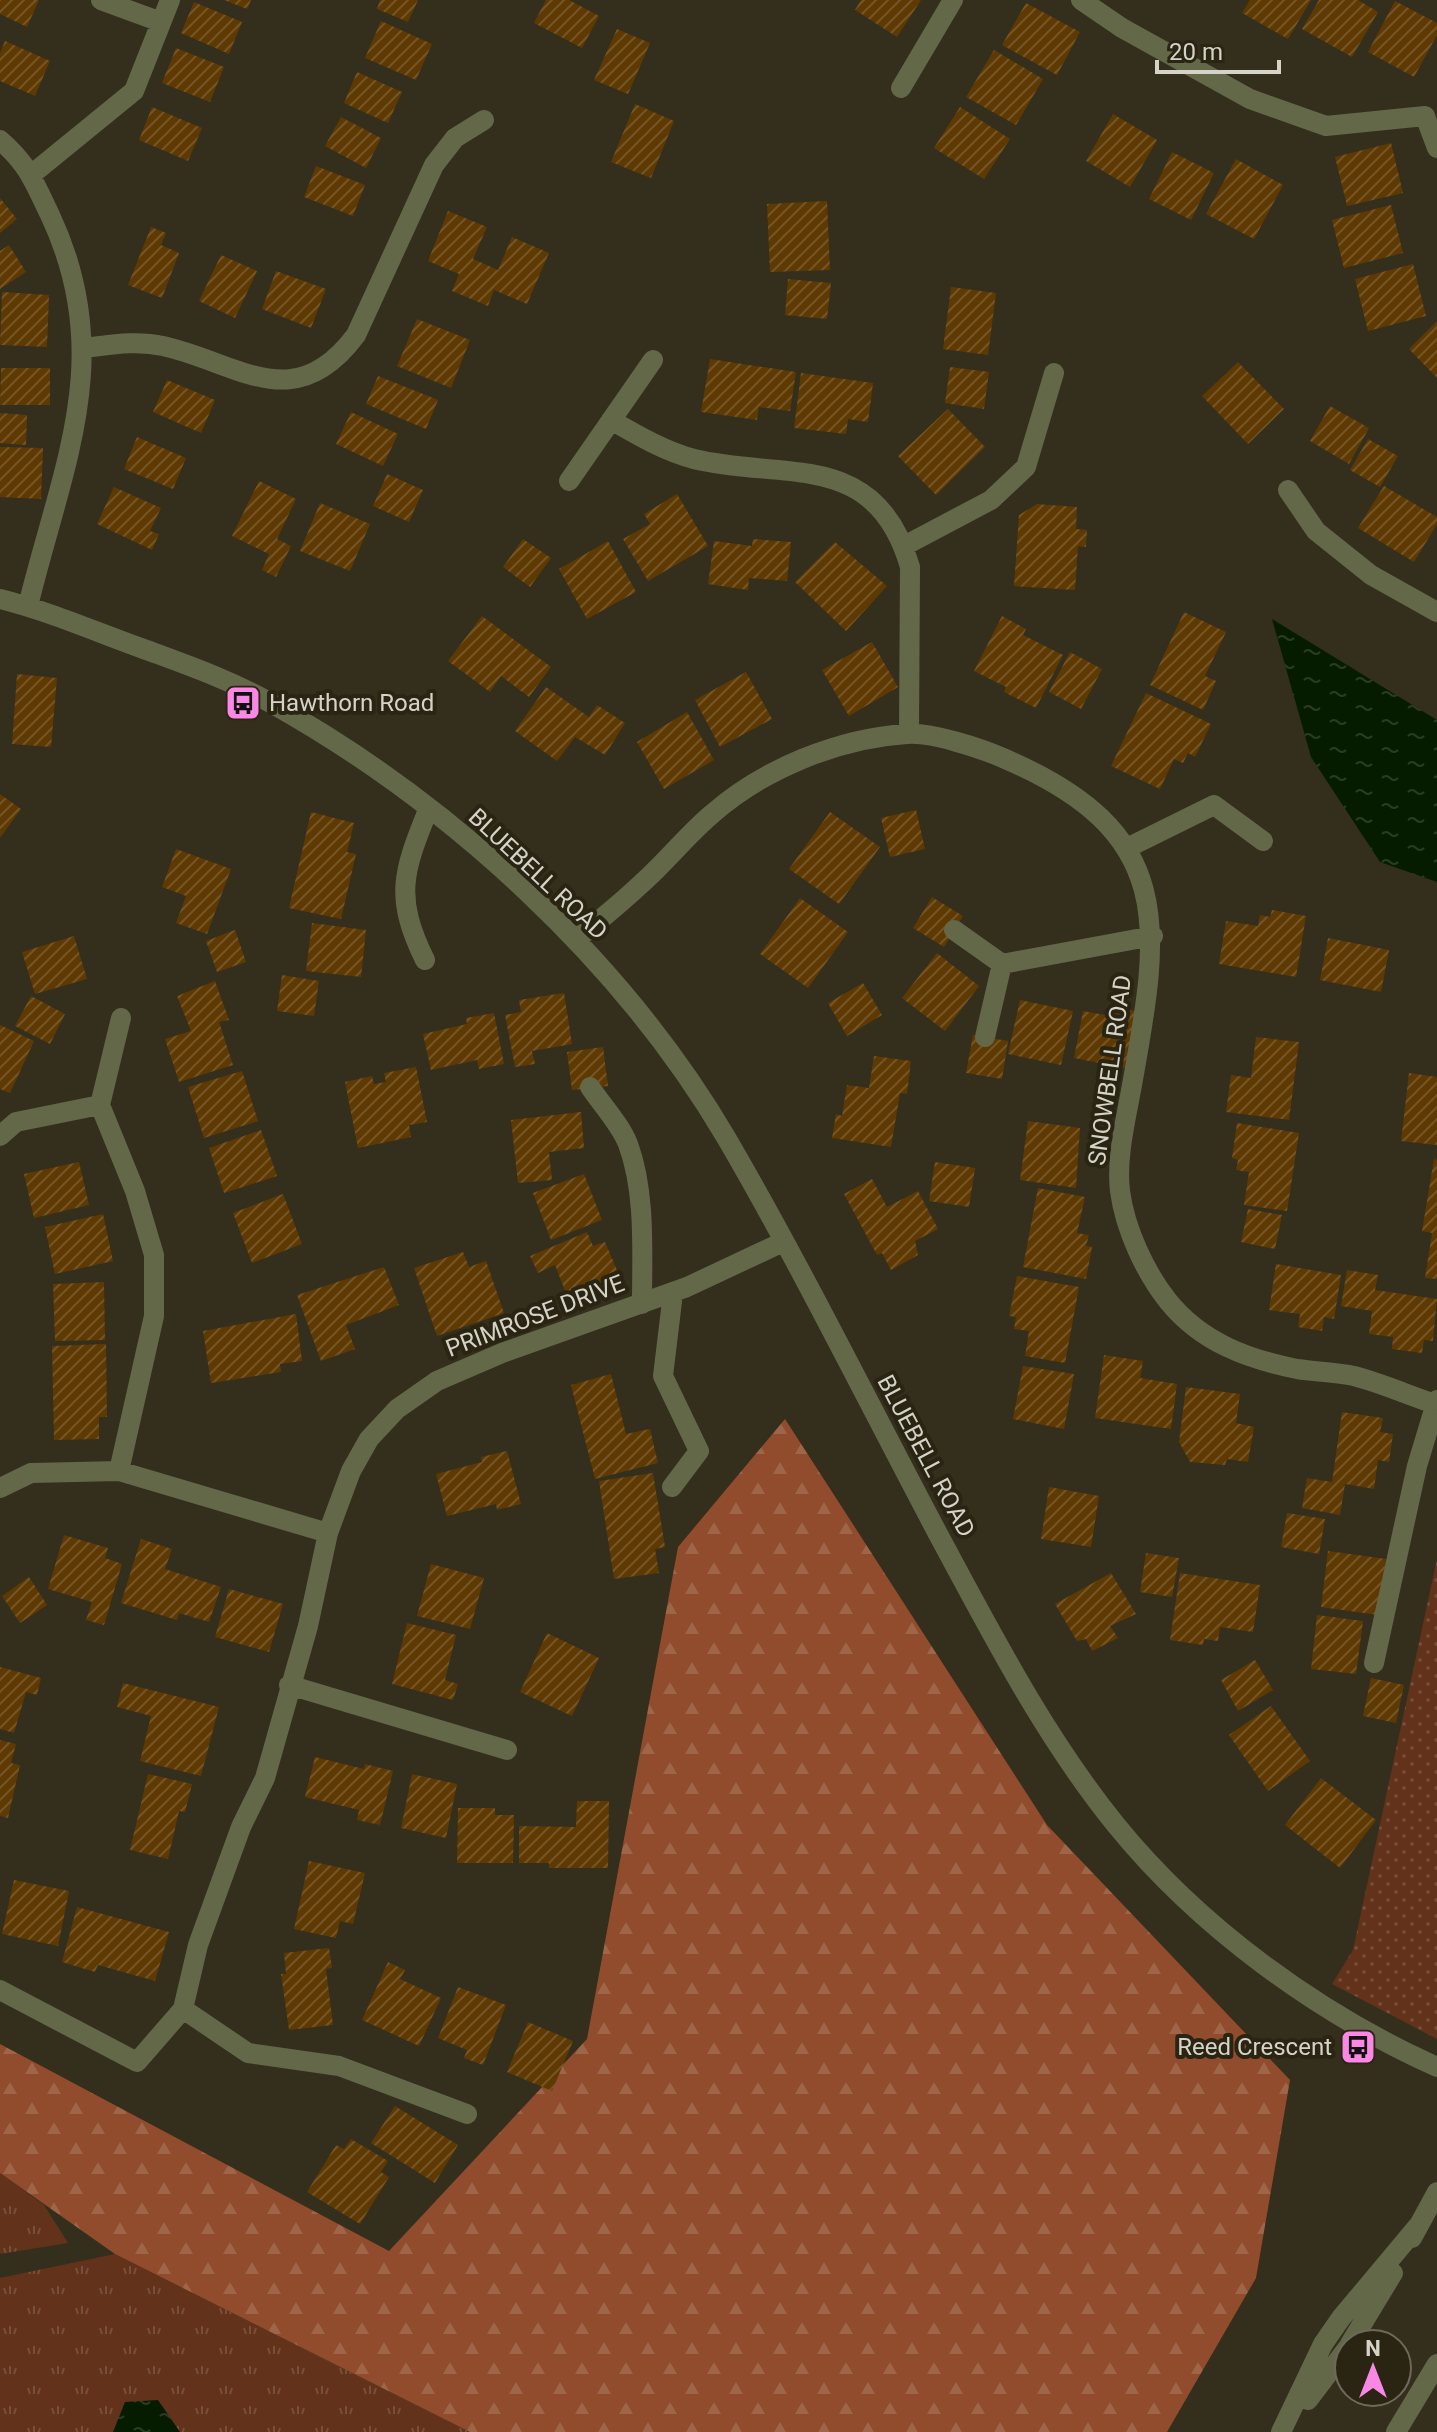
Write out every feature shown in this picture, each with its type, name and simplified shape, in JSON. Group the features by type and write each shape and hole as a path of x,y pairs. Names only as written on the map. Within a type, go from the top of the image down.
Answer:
{"street":[{"path":"101,0 161,22"},
{"path":"31,175 134,91 170,0"},
{"path":"901,88 953,0"},
{"path":"1081,0 1122,28 1250,99 1326,126 1425,116 1437,148"},
{"path":"83,348 130,343 158,345 238,374 283,380 315,373 338,360 356,335 434,165 455,138 484,120"},
{"path":"0,140 23,159 63,242 80,304 83,348 77,425 28,606"},
{"path":"569,481 653,360"},
{"path":"904,546 991,500 1026,467 1054,373"},
{"path":"611,420 651,443 692,458 828,475 854,488 877,508 904,546 912,594 909,733"},
{"path":"1288,490 1316,531 1371,575 1437,612"},
{"name":"BLUEBELL ROAD","path":"0,599 28,606 224,680 267,701 387,777 493,862 576,940 657,1039 724,1135 1045,1727 1117,1827 1188,1900 1266,1966 1337,2014 1437,2067"},
{"name":"SNOWBELL ROAD","path":"576,940 641,884 712,813 757,782 804,759 909,733 985,751 1043,775 1085,802 1127,848 1146,893 1153,936 1151,982 1121,1148 1120,1191 1129,1229 1167,1299 1195,1329 1240,1355 1298,1369 1353,1376 1436,1402 1417,1466 1374,1663"},
{"path":"1127,848 1214,805 1263,841"},
{"path":"425,960 407,924 404,874 428,810"},
{"path":"954,930 1002,964 1153,936"},
{"path":"985,1037 1002,964"},
{"path":"119,1471 154,1316 154,1255 135,1191 100,1105 121,1018"},
{"path":"590,1087 627,1141 635,1173 642,1237 642,1304"},
{"path":"8,1129 100,1105"},
{"name":"PRIMROSE DRIVE","path":"0,1990 137,2062 183,2009 198,1945 241,1827 265,1778 308,1626 328,1533 351,1471 369,1439 397,1409 437,1381 502,1353 673,1293 783,1242"},
{"path":"672,1487 699,1451 663,1376 673,1293"},
{"path":"0,1488 31,1473 119,1471 328,1533"},
{"path":"289,1685 507,1750"},
{"path":"183,2009 248,2053 339,2066 467,2114"},
{"path":"1360,2328 1437,2192"},
{"path":"1282,2432 1323,2344 1418,2226"},
{"path":"1396,2432 1437,2364"},
{"path":"1282,2432 1333,2367"}],"green space":[{"path":"785,1419 1047,1825 1290,2080 1256,2278 1167,2432 470,2432 115,2254 0,2173 0,2044 389,2251 587,2039 678,1547"},
{"path":"1437,1559 1437,2039 1332,1984 1353,1950"},
{"path":"0,2173 44,2205 68,2243 0,2254"},
{"path":"115,2254 470,2432 0,2432 0,2278"}],"water":[{"path":"1272,619 1437,720 1437,882 1380,862 1311,757"},
{"path":"158,2400 180,2432 113,2432 125,2402"}],"building":[{"path":"0,0 39,0 27,27 0,14"},
{"path":"224,0 251,0 247,9"},
{"path":"380,0 418,0 408,22 377,9"},
{"path":"546,0 569,0 599,16 582,48 534,23"},
{"path":"861,0 921,0 897,37 855,10"},
{"path":"1250,0 1311,0 1288,39 1242,13"},
{"path":"1319,0 1358,0 1378,12 1352,57 1302,29"},
{"path":"1395,1 1437,23 1437,35 1414,77 1368,52"},
{"path":"194,2 242,22 229,54 181,33"},
{"path":"1026,3 1080,32 1057,75 1002,45"},
{"path":"381,21 432,44 416,80 365,58"},
{"path":"617,29 650,43 628,94 594,80"},
{"path":"5,41 50,61 35,96 0,81 0,53"},
{"path":"176,48 224,67 210,102 162,83"},
{"path":"994,50 1043,79 1016,125 966,97"},
{"path":"357,72 402,92 388,123 344,103"},
{"path":"635,104 674,121 651,178 611,162"},
{"path":"152,107 202,128 188,161 139,140"},
{"path":"960,107 1010,139 984,179 934,148"},
{"path":"1113,114 1157,140 1130,187 1086,161"},
{"path":"341,117 381,138 366,168 325,146"},
{"path":"1391,143 1403,193 1347,206 1335,157"},
{"path":"1172,152 1214,173 1191,220 1149,199"},
{"path":"1236,159 1283,185 1254,239 1206,214"},
{"path":"316,166 365,185 353,216 304,197"},
{"path":"0,198 17,219 0,233"},
{"path":"827,201 830,270 770,272 767,204"},
{"path":"1391,205 1403,253 1344,268 1332,220"},
{"path":"448,211 487,227 473,259 498,270 512,237 549,253 527,304 494,290 488,306 452,291 459,274 428,261"},
{"path":"151,227 166,233 161,245 179,253 162,298 128,285"},
{"path":"9,245 26,272 0,289 0,251"},
{"path":"221,255 257,271 235,318 199,301"},
{"path":"1413,264 1426,316 1368,331 1355,279"},
{"path":"276,271 326,289 311,328 262,309"},
{"path":"788,279 831,283 827,319 785,315"},
{"path":"951,287 996,293 988,355 943,349"},
{"path":"2,292 49,295 47,347 0,345"},
{"path":"417,319 470,340 451,388 397,366"},
{"path":"1437,321 1437,378 1409,349"},
{"path":"710,359 796,372 790,411 759,407 757,420 701,412"},
{"path":"1238,362 1284,409 1248,444 1202,396"},
{"path":"950,367 989,372 984,409 945,403"},
{"path":"1,368 50,368 50,405 0,405"},
{"path":"801,373 873,383 868,422 848,419 846,434 794,428"},
{"path":"378,376 438,400 426,429 366,404"},
{"path":"167,380 215,400 201,433 153,412"},
{"path":"1330,406 1369,428 1349,464 1310,441"},
{"path":"948,409 985,447 936,495 898,456"},
{"path":"351,412 398,434 383,466 336,444"},
{"path":"0,413 27,415 26,445 0,443"},
{"path":"137,437 186,458 173,489 124,469"},
{"path":"1368,439 1398,456 1380,487 1350,470"},
{"path":"0,447 43,448 41,499 0,497"},
{"path":"387,474 423,490 409,522 373,506"},
{"path":"259,481 296,499 277,539 291,546 276,577 262,570 269,554 232,536"},
{"path":"1384,486 1437,517 1437,524 1414,562 1358,528"},
{"path":"114,487 161,508 150,531 159,534 152,550 97,524"},
{"path":"677,494 708,546 648,581 623,539 650,524 644,514"},
{"path":"320,503 370,524 350,571 300,551"},
{"path":"1037,504 1077,507 1076,529 1087,530 1086,547 1078,546 1075,590 1014,586 1019,515"},
{"path":"523,539 551,558 530,587 503,567"},
{"path":"753,539 791,542 787,581 749,578 748,590 708,584 714,541 752,546"},
{"path":"608,541 636,592 587,619 559,569"},
{"path":"835,542 887,586 846,631 795,582"},
{"path":"1184,612 1226,632 1205,676 1216,681 1203,710 1150,685"},
{"path":"482,616 551,667 529,697 501,676 490,692 448,661"},
{"path":"1002,616 1026,629 1023,635 1063,655 1036,708 1004,692 1006,687 974,671"},
{"path":"872,642 898,687 849,716 822,670"},
{"path":"1070,652 1102,669 1081,709 1049,692"},
{"path":"746,672 772,719 720,747 695,700"},
{"path":"17,674 57,678 51,747 12,744"},
{"path":"546,687 589,717 597,705 625,723 605,755 575,737 557,761 515,731"},
{"path":"1146,693 1211,724 1195,757 1188,753 1183,763 1174,759 1160,789 1111,766"},
{"path":"687,712 714,760 664,789 637,742"},
{"path":"0,794 21,809 0,838"},
{"path":"916,810 925,849 890,857 881,818"},
{"path":"311,812 354,823 347,852 356,854 341,919 289,908"},
{"path":"830,812 880,847 839,904 789,869"},
{"path":"176,849 231,869 207,934 176,923 186,896 162,887"},
{"path":"932,897 963,916 944,947 913,928"},
{"path":"800,898 848,932 808,988 760,954"},
{"path":"1272,910 1306,916 1296,977 1219,964 1226,921 1258,926 1260,915 1270,917"},
{"path":"312,923 366,930 361,977 306,971"},
{"path":"235,930 246,962 217,972 206,941"},
{"path":"74,936 87,979 35,994 22,952"},
{"path":"1328,938 1389,950 1381,992 1320,980"},
{"path":"937,953 979,986 945,1031 902,998"},
{"path":"282,975 319,981 314,1016 277,1011"},
{"path":"215,981 229,1020 219,1022 233,1065 179,1082 165,1039 191,1031 177,996"},
{"path":"863,983 882,1015 847,1036 828,1003"},
{"path":"564,993 572,1044 532,1051 535,1064 515,1067 505,1015 521,1012 519,1000"},
{"path":"31,996 65,1014 50,1044 15,1026"},
{"path":"1020,1000 1073,1011 1061,1065 1008,1054"},
{"path":"1107,1006 1141,1012 1130,1069 1074,1058 1083,1011 1105,1015"},
{"path":"494,1013 504,1064 479,1069 477,1060 431,1070 423,1034 467,1024 466,1018"},
{"path":"0,1025 34,1041 10,1093 0,1089"},
{"path":"973,1035 1008,1041 1002,1079 966,1073"},
{"path":"1256,1037 1299,1042 1289,1120 1226,1112 1231,1075 1251,1078"},
{"path":"603,1047 608,1086 572,1090 567,1052"},
{"path":"874,1056 911,1061 907,1094 900,1093 891,1147 832,1138 836,1114 842,1116 847,1085 869,1088"},
{"path":"416,1067 427,1122 409,1125 411,1137 358,1148 345,1082 372,1076 374,1084 386,1082 384,1073"},
{"path":"242,1071 258,1121 204,1138 188,1087"},
{"path":"1409,1073 1437,1077 1437,1145 1401,1141"},
{"path":"581,1112 584,1148 549,1152 552,1180 518,1183 511,1120"},
{"path":"1028,1121 1080,1128 1076,1188 1020,1180"},
{"path":"1237,1123 1299,1133 1287,1211 1244,1205 1249,1172 1236,1170 1238,1160 1232,1158"},
{"path":"261,1130 277,1176 224,1193 209,1148"},
{"path":"1434,1159 1437,1160 1437,1279 1425,1278 1432,1233 1422,1231"},
{"path":"79,1162 89,1205 34,1218 24,1174"},
{"path":"935,1162 975,1168 969,1207 929,1201"},
{"path":"584,1174 602,1220 551,1240 533,1193"},
{"path":"872,1179 887,1207 918,1191 938,1229 915,1241 918,1255 891,1270 882,1253 877,1255 844,1194"},
{"path":"1038,1188 1085,1197 1077,1233 1089,1235 1086,1246 1092,1247 1086,1279 1023,1267"},
{"path":"283,1194 302,1244 252,1263 233,1213"},
{"path":"1248,1209 1282,1215 1275,1249 1241,1242"},
{"path":"103,1214 113,1261 55,1274 45,1227"},
{"path":"587,1232 593,1246 605,1242 623,1284 571,1306 555,1265 538,1273 530,1256"},
{"path":"463,1252 469,1267 486,1261 504,1313 437,1336 414,1268"},
{"path":"1276,1264 1341,1275 1334,1319 1324,1317 1322,1331 1298,1327 1300,1314 1269,1310"},
{"path":"384,1267 399,1305 346,1325 355,1349 321,1361 297,1295"},
{"path":"1347,1270 1378,1275 1375,1290 1437,1299 1433,1341 1424,1340 1422,1353 1392,1349 1393,1337 1369,1334 1372,1311 1341,1306"},
{"path":"1017,1276 1079,1287 1065,1363 1025,1356 1029,1331 1014,1329 1016,1317 1009,1316"},
{"path":"104,1282 105,1340 55,1341 53,1284"},
{"path":"296,1314 302,1361 280,1364 281,1372 211,1383 203,1331"},
{"path":"106,1344 107,1417 99,1417 99,1439 54,1440 52,1346"},
{"path":"1104,1355 1143,1361 1140,1378 1177,1384 1171,1429 1095,1418"},
{"path":"1023,1366 1074,1374 1064,1429 1013,1419"},
{"path":"611,1374 626,1434 650,1429 658,1463 595,1479 571,1385"},
{"path":"1186,1387 1240,1394 1236,1423 1254,1427 1248,1462 1227,1459 1225,1465 1190,1462 1179,1442"},
{"path":"1342,1412 1383,1418 1380,1432 1393,1434 1389,1462 1378,1460 1374,1489 1345,1484 1340,1515 1302,1508 1307,1478 1332,1482"},
{"path":"507,1451 521,1504 497,1510 496,1504 447,1516 436,1474 482,1462 481,1457"},
{"path":"653,1473 665,1547 655,1549 659,1573 614,1579 599,1481"},
{"path":"1049,1487 1099,1496 1091,1547 1041,1539"},
{"path":"1287,1513 1325,1519 1319,1554 1281,1547"},
{"path":"64,1535 108,1548 105,1558 122,1564 104,1625 86,1620 92,1602 48,1589"},
{"path":"141,1539 172,1549 165,1569 221,1587 209,1622 179,1613 177,1620 121,1603"},
{"path":"1328,1551 1386,1559 1378,1615 1321,1607"},
{"path":"1146,1553 1179,1558 1172,1597 1140,1592"},
{"path":"431,1564 484,1578 470,1629 417,1616"},
{"path":"1111,1573 1136,1614 1110,1626 1118,1638 1092,1651 1086,1639 1077,1641 1055,1604"},
{"path":"1180,1573 1260,1585 1253,1632 1220,1627 1218,1641 1204,1639 1203,1645 1170,1640"},
{"path":"29,1577 47,1605 20,1623 2,1596"},
{"path":"229,1589 283,1604 269,1652 215,1637"},
{"path":"1317,1615 1363,1621 1356,1674 1311,1669"},
{"path":"407,1623 456,1635 445,1680 458,1684 453,1700 392,1684"},
{"path":"547,1633 599,1658 572,1716 520,1692"},
{"path":"1255,1660 1273,1690 1238,1711 1221,1680"},
{"path":"0,1667 41,1678 37,1695 26,1692 14,1733 0,1729"},
{"path":"1371,1678 1404,1685 1396,1723 1363,1716"},
{"path":"123,1683 219,1707 201,1776 140,1761 151,1716 117,1707"},
{"path":"1271,1706 1310,1761 1268,1791 1229,1735"},
{"path":"0,1740 16,1744 11,1763 20,1765 8,1818 0,1816"},
{"path":"315,1757 364,1769 365,1764 393,1771 380,1825 357,1820 359,1810 305,1797"},
{"path":"148,1774 192,1784 185,1812 179,1811 168,1859 130,1850"},
{"path":"412,1774 457,1784 446,1838 401,1828"},
{"path":"1321,1778 1376,1820 1340,1868 1285,1825"},
{"path":"577,1801 609,1801 608,1868 549,1868 549,1863 519,1863 519,1826 576,1827"},
{"path":"458,1808 495,1808 495,1815 514,1815 513,1863 457,1863"},
{"path":"309,1861 365,1873 353,1924 340,1921 336,1938 294,1929"},
{"path":"14,1880 69,1891 58,1946 2,1934"},
{"path":"77,1907 169,1932 155,1981 98,1965 95,1972 62,1962"},
{"path":"329,1948 332,1968 326,1969 333,2025 289,2030 281,1974 286,1974 284,1953"},
{"path":"388,1962 405,1970 400,1979 441,1998 419,2046 362,2020"},
{"path":"458,1987 506,2005 483,2065 464,2058 467,2050 438,2038"},
{"path":"528,2022 573,2041 552,2091 507,2072"},
{"path":"395,2106 458,2145 435,2183 371,2143"},
{"path":"351,2139 388,2161 381,2172 389,2177 360,2224 307,2192 336,2145 344,2149"}],"place":[{"name":"Hawthorn Road","path":"243,703"},
{"name":"Reed Crescent","path":"1358,2047"}]}
